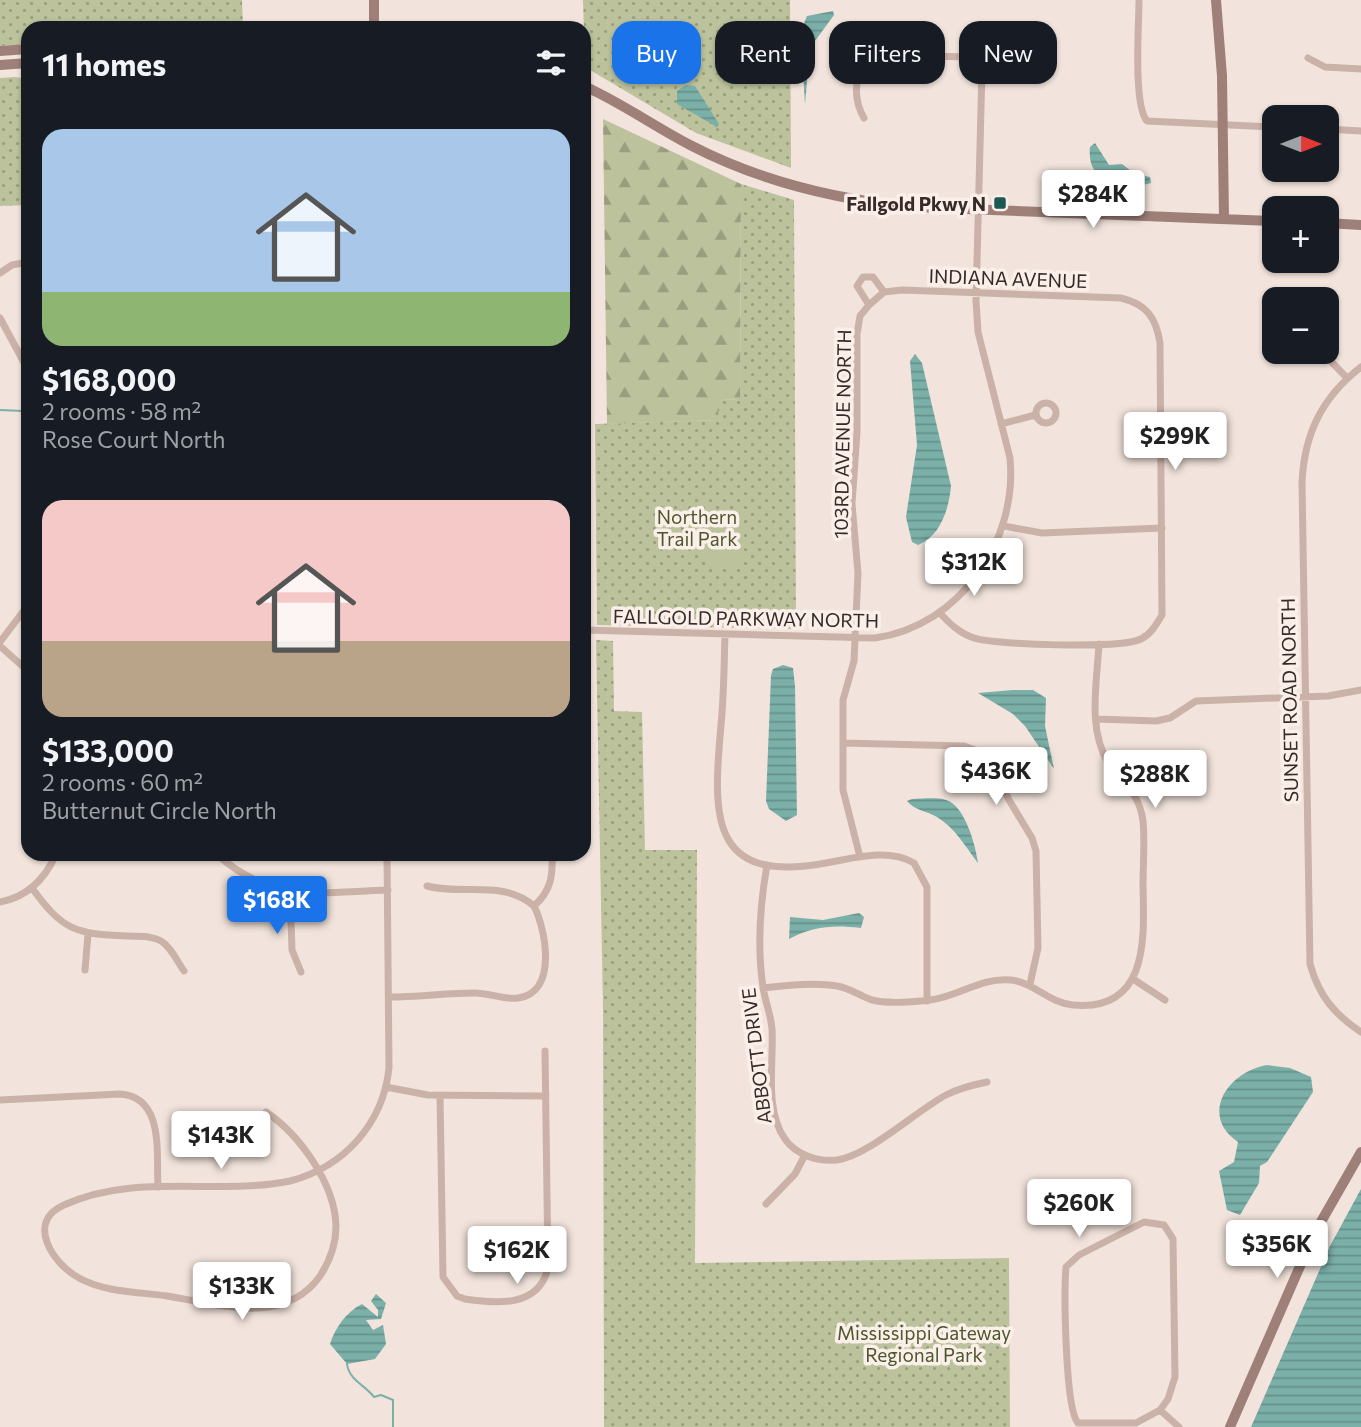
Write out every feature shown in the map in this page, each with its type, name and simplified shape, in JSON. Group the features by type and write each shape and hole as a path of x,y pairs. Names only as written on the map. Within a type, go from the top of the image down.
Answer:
{"main road":[{"path":"374,0 374,21"},
{"path":"1216,0 1223,124 1224,219"},
{"path":"0,51 21,50"},
{"path":"0,65 21,64"},
{"path":"591,90 731,164 797,186 877,203 1262,221"},
{"path":"591,96 635,115"},
{"path":"1339,224 1361,225"},
{"path":"1230,1427 1314,1234 1361,1152"}],"street":[{"path":"1139,0 1140,98 1142,115 1147,121 1262,126"},
{"name":"FALLGOLD PARKWAY NORTH","path":"591,630 855,638 895,635 911,630 939,612 984,566 1004,526 1012,478 978,332 979,209 984,104 982,69 977,61 970,57 877,55 863,60 858,73 856,104 864,118"},
{"path":"1308,58 1325,67 1361,69"},
{"path":"1339,130 1361,131"},
{"path":"0,273 12,265 21,263"},
{"path":"863,276 873,276 884,292 869,305 858,286 863,276"},
{"name":"INDIANA AVENUE","path":"884,292 902,290 1121,298 1136,302 1148,310 1158,326 1160,343 1161,528"},
{"name":"103RD AVENUE NORTH","path":"860,857 844,790 843,700 854,661 858,573 852,504 857,432 856,334 860,316 869,305"},
{"path":"0,318 21,356"},
{"path":"1334,364 1347,378"},
{"name":"SUNSET ROAD NORTH","path":"1361,367 1347,378 1317,417 1306,444 1303,463 1310,964 1324,999 1334,1012 1361,1032"},
{"path":"1001,424 1035,415"},
{"path":"939,612 951,625 975,639 1130,643 1151,633 1161,615 1161,528 1042,533 1004,526"},
{"path":"21,615 0,644 21,664"},
{"path":"725,634 723,701 716,778 719,822 736,850 767,865 806,867 860,857 903,857 914,863 921,873 928,900 927,1001"},
{"path":"763,988 837,986 874,1000 927,1001 953,996 989,981 1010,980 1030,984 1055,1001 1086,1004 1100,1003 1116,995 1133,979 1144,947 1143,822 1138,802 1129,785 1109,764 1098,740 1096,719 1099,644"},
{"path":"1096,719 1156,722 1170,718 1196,701 1342,695 1361,690"},
{"path":"844,743 964,746 983,753 991,761 1009,800 1032,838 1036,851 1038,948 1030,984"},
{"path":"0,902 32,888 49,870 53,861"},
{"path":"226,861 254,882 290,892 388,890"},
{"path":"267,1112 294,1134 317,1171 334,1209 335,1240 331,1257 315,1283 289,1302 274,1307 249,1309 93,1284 64,1267 46,1244 46,1224 61,1206 104,1193 158,1187 280,1183 317,1171 337,1160 358,1140 376,1112 386,1087 390,1041 387,861"},
{"path":"534,906 544,898 551,884 552,861"},
{"name":"ABBOTT DRIVE","path":"767,865 761,906 763,988 772,1023 774,1106 777,1125 785,1140 805,1156"},
{"path":"389,997 473,993 519,998 537,987 544,969 544,936 534,906 522,896 501,889 439,889 427,886"},
{"path":"32,888 58,921 88,934 157,939 167,946 184,971"},
{"path":"290,892 292,950 301,972"},
{"path":"85,971 88,934"},
{"path":"1133,979 1165,1000"},
{"path":"440,1095 443,1277 457,1296 484,1300 529,1297 540,1289 548,1268 545,1051"},
{"path":"766,1204 795,1174 805,1156 822,1160 852,1156 944,1096 987,1082"},
{"path":"386,1087 440,1095 546,1096"},
{"path":"0,1100 120,1094 139,1099 147,1105 154,1124 158,1187"},
{"path":"1144,1223 1164,1225 1173,1239 1175,1377 1168,1399 1160,1410 1136,1423 1078,1423 1072,1413 1072,1386 1066,1360 1065,1273 1068,1262 1144,1223"},
{"path":"1160,1410 1179,1427"}],"green space":[{"path":"0,0 242,0 243,21 21,21 21,44 0,46"},
{"path":"583,0 790,0 790,21 715,21 715,84 790,84 791,168 696,133 614,84 701,84 701,21 612,21 612,83 591,71 591,21 584,21"},
{"path":"0,78 21,78 21,205 0,206"},
{"path":"603,119 741,184 740,399 719,400 718,420 607,424"},
{"name":"Northern Trail Park","path":"741,184 794,200 796,629 597,625 595,424 718,420 718,400 740,399"},
{"path":"697,510 738,512 743,518 740,569 710,567 704,561 696,541"},
{"name":"Mississippi Gateway Regional Park","path":"596,640 613,641 614,711 642,712 645,850 697,850 695,1263 1009,1258 1010,1427 604,1427 603,1008"}],"water":[{"path":"833,11 834,15 815,41 815,21 805,21 807,16"},
{"path":"804,84 807,84 805,104"},
{"path":"686,85 695,86 719,124 717,127 677,104 677,91"},
{"path":"1095,143 1109,165 1122,164 1135,174 1150,177 1151,183 1128,186 1108,182 1094,169 1090,159 1090,147"},
{"path":"915,354 922,363 951,486 946,512 938,528 926,541 918,545 912,542 906,517 917,445 910,361"},
{"path":"783,665 793,668 795,686 797,815 786,821 769,809 766,801 771,675 773,669"},
{"path":"1033,690 1046,698 1045,726 1054,769 1025,726 1013,714 978,693"},
{"path":"938,799 953,803 968,827 978,863 950,827 907,801"},
{"path":"859,913 864,917 861,928 824,928 807,931 789,939 790,917 823,920"},
{"path":"1267,1065 1290,1068 1311,1077 1313,1092 1267,1162 1260,1166 1259,1183 1240,1215 1227,1210 1219,1171 1234,1162 1238,1142 1226,1132 1220,1120 1219,1108 1223,1096 1240,1076"},
{"path":"1361,1189 1361,1427 1251,1427 1330,1246"},
{"path":"376,1294 386,1303 381,1319 366,1320 373,1330 383,1325 386,1344 375,1359 347,1364 330,1344 332,1338 346,1316 362,1304 378,1317 378,1310 371,1301"}],"waterway":[{"path":"0,410 21,411"},
{"path":"347,1364 354,1378 374,1397 381,1395 393,1400 393,1427"}],"place":[{"name":"Fallgold Pkwy N","path":"1000,203"}]}
